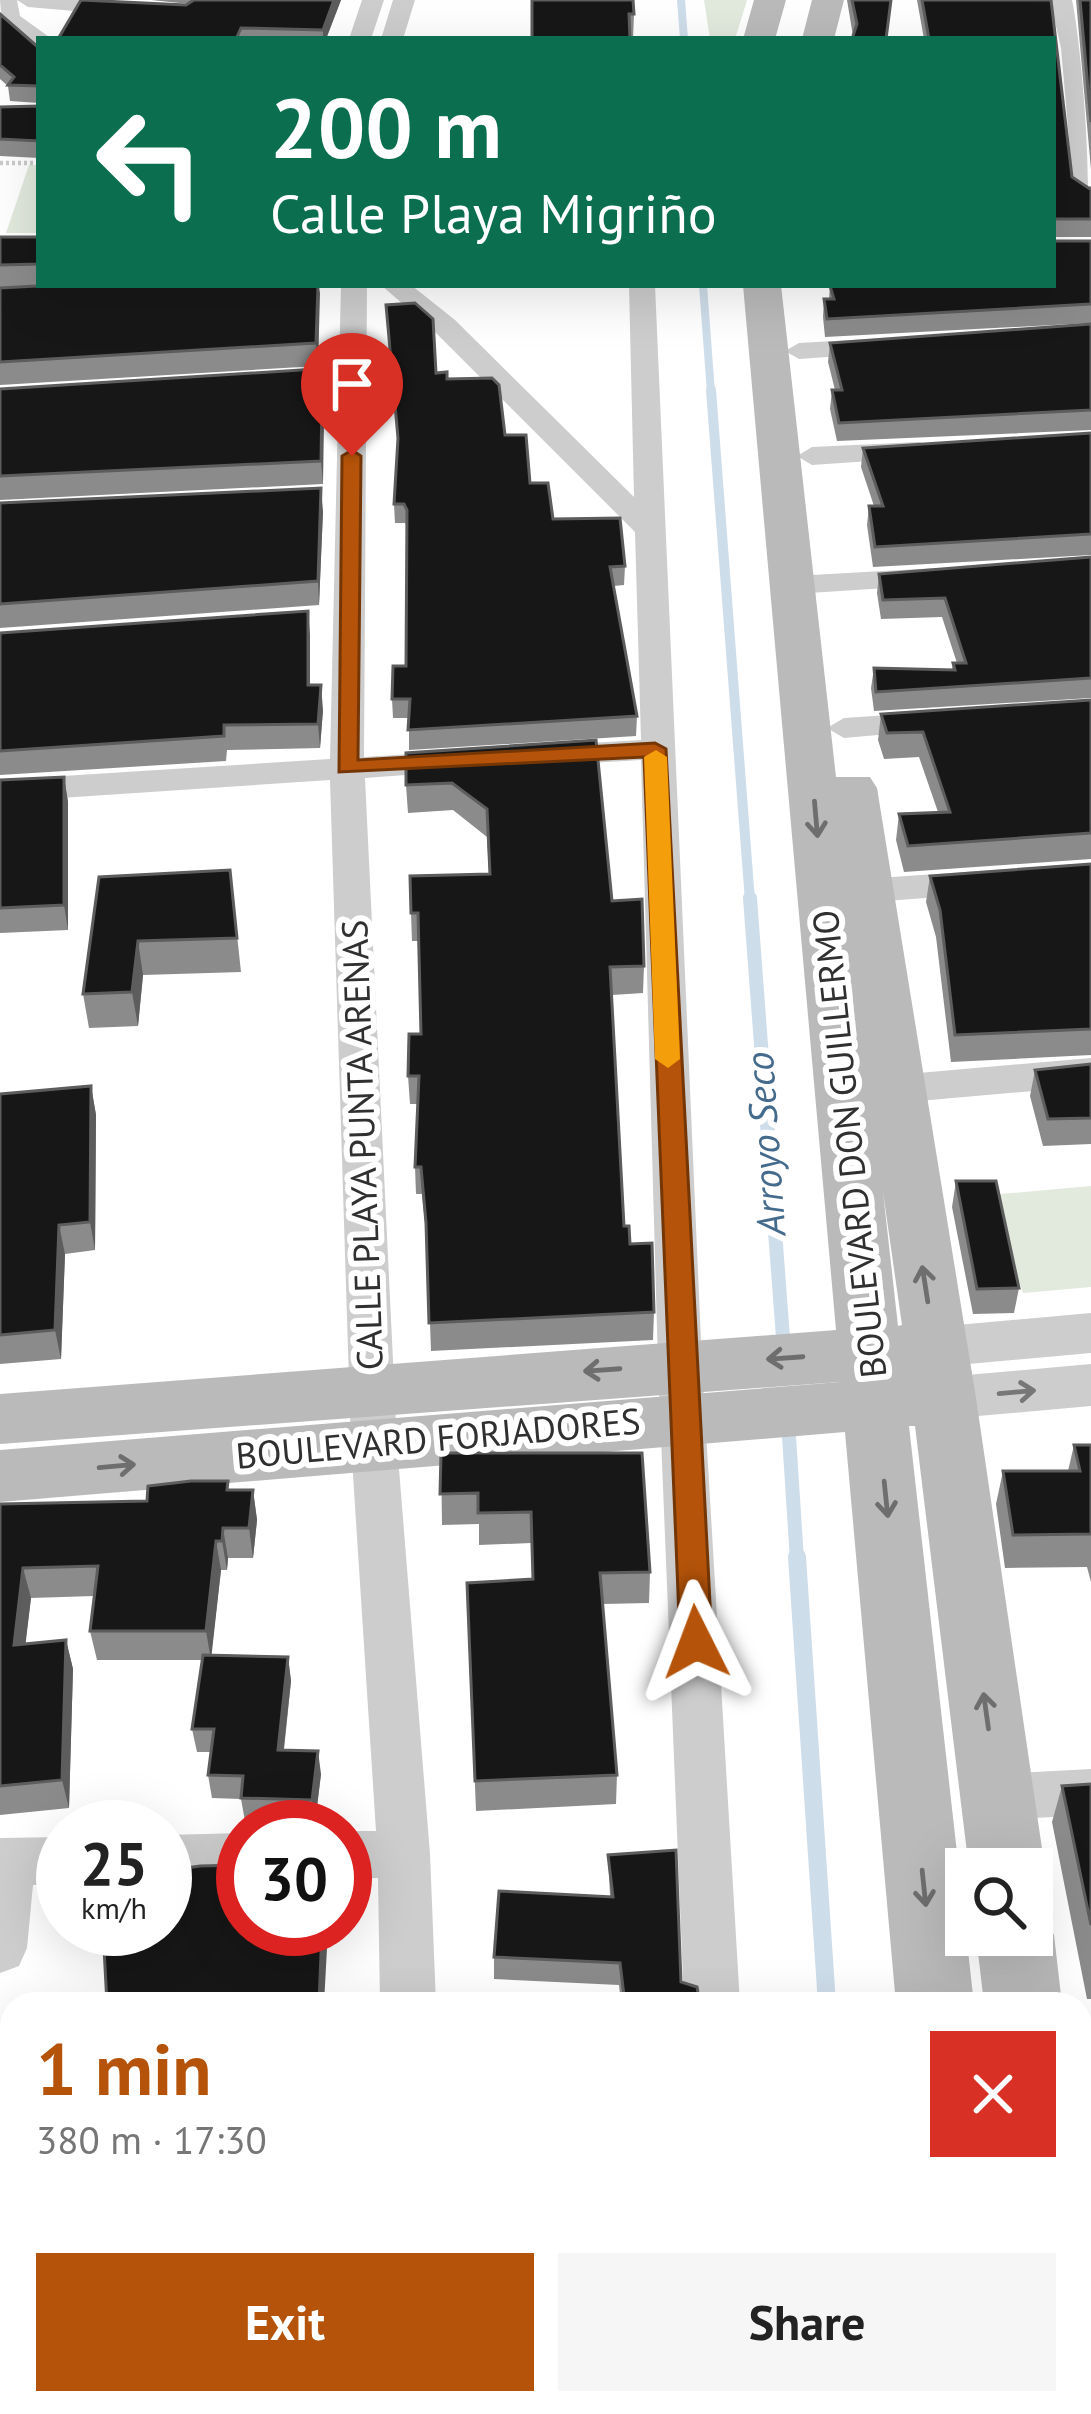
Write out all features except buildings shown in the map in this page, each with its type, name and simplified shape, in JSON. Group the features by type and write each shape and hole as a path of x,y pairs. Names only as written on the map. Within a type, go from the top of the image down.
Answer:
{"main road":[{"path":"760,36 770,0"},
{"path":"819,36 828,0"},
{"name":"BOULEVARD DON GUILLERMO","path":"763,288 844,728 844,892 863,1379 934,1992"},
{"name":"BOULEVARD DON GUILLERMO","path":"792,288 812,456 814,584 844,892 896,1089 1004,1848"},
{"name":"BOULEVARD FORJADORES","path":"0,1419 373,1416 939,1373"},
{"name":"BOULEVARD FORJADORES","path":"0,1476 373,1416"},
{"path":"1017,1956 1022,1992"}],"street":[{"path":"6,0 10,20 36,36"},
{"path":"28,0 152,10"},
{"path":"361,36 374,0"},
{"path":"393,36 404,0"},
{"path":"1056,193 1089,194 1072,48 1061,0"},
{"name":"CALLE PLAYA PUNTA ARENAS","path":"354,288 341,377 337,618 373,1416 404,1854 408,1992"},
{"path":"398,288 445,326 652,530"},
{"path":"642,288 655,749 701,1389 712,1992"},
{"path":"799,351 911,345"},
{"path":"812,456 952,449"},
{"path":"814,584 974,574"},
{"path":"844,728 956,720"},
{"path":"0,790 655,749"},
{"path":"844,892 1091,874"},
{"path":"896,1089 1091,1072"},
{"name":"BOULEVARD FORJADORES","path":"939,1373 1091,1333"},
{"name":"BOULEVARD FORJADORES","path":"939,1373 1091,1385"},
{"path":"998,1796 1091,1792"},
{"path":"372,1855 404,1854"},
{"path":"0,1948 4,1862 36,1861"}],"path":[{"path":"0,164 36,163"}],"shaded area":[{"path":"704,0 747,0 736,36 710,36"},
{"path":"29,165 36,165 36,233 6,233"},
{"path":"1091,1186 1091,1287 1023,1293 990,1195"}],"waterway":[{"name":"Arroyo Seco","path":"681,0 684,36"},
{"name":"Arroyo Seco","path":"703,288 711,393"},
{"name":"Arroyo Seco","path":"711,390 750,901"},
{"name":"Arroyo Seco","path":"750,898 784,1351"},
{"name":"Arroyo Seco","path":"788,1421 797,1560"},
{"name":"Arroyo Seco","path":"797,1557 826,1992"}],"slow traffic":[{"path":"656,757 668,1059"}],"route":[{"path":"352,456 346,768 655,749 696,1642"}]}
